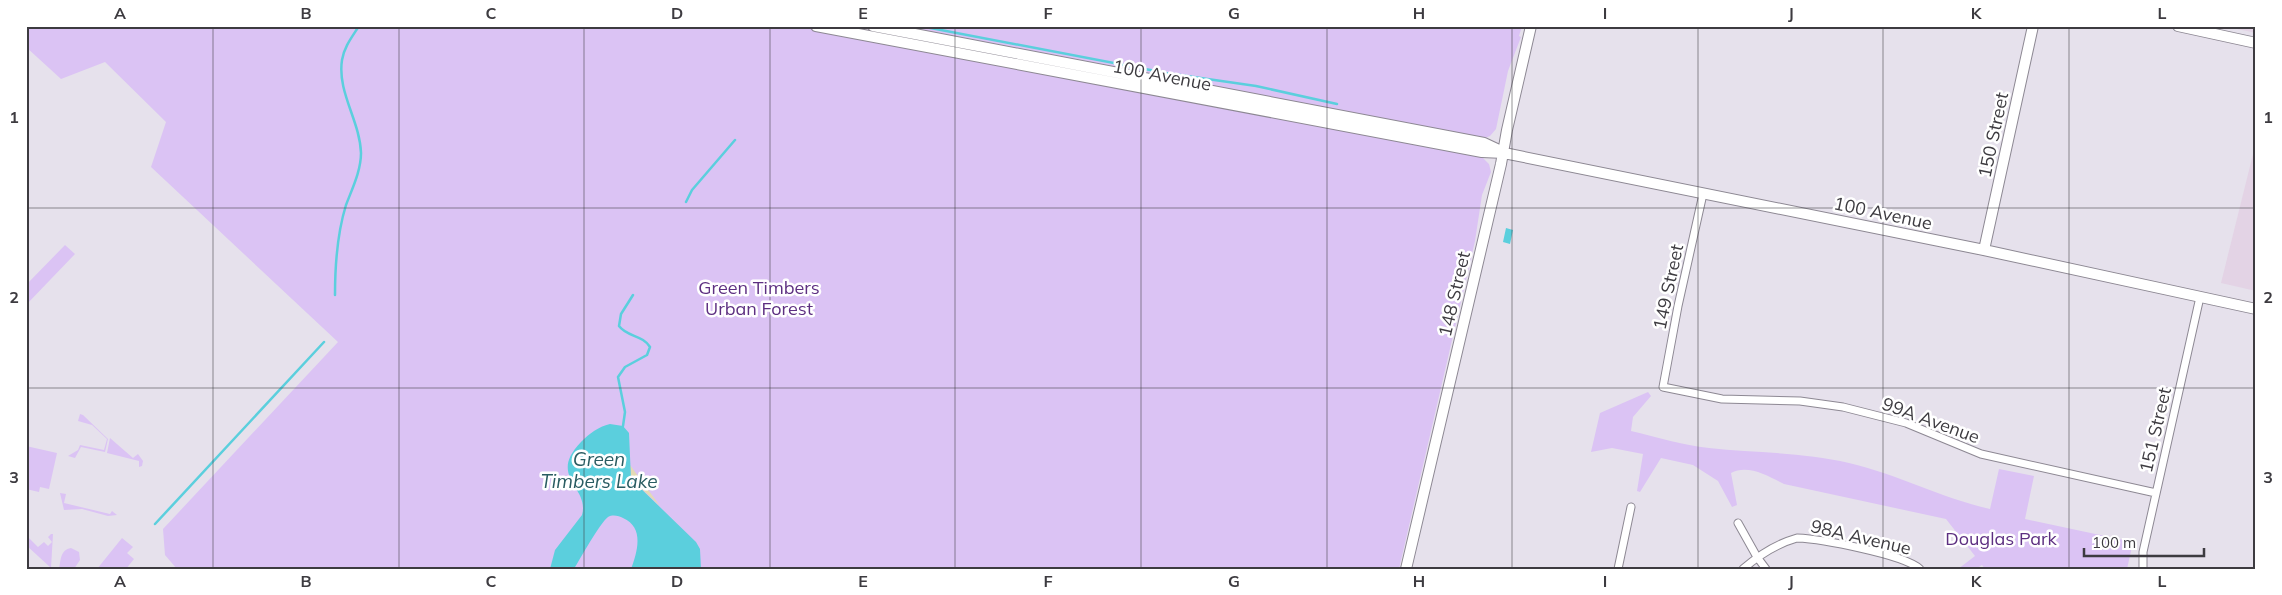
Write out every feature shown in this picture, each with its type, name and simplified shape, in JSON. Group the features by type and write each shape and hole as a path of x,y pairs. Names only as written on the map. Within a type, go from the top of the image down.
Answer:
{"main road":[{"name":"100 Avenue","path":"816,26 1482,152 1504,153 1984,250 2256,309"},
{"name":"100 Avenue","path":"873,26 1484,143 1504,153"},
{"name":"148 Street","path":"1406,569 1504,153 1507,130 1531,26"},
{"name":"150 Street","path":"1984,250 2033,26"},
{"path":"2178,26 2256,43"}],"street":[{"name":"149 Street","path":"1663,387 1678,306 1703,194"},
{"name":"151 Street","path":"2143,569 2143,552 2200,297"},
{"name":"99A Avenue","path":"1663,387 1722,399 1800,401 1835,405 1906,422 1981,454 2156,493"},
{"path":"1618,569 1631,507"},
{"path":"1738,523 1766,569"},
{"name":"98A Avenue","path":"1743,569 1757,557 1785,542 1797,538 1883,554 1914,564 1920,569"}],"shaded area":[{"path":"2223,26 2256,26 2256,33"},
{"path":"2256,142 2256,291 2221,283"}],"green space":[{"name":"Green Timbers Urban Forest","path":"26,26 796,26 1267,114 1483,158 1489,164 1491,172 1482,195 1475,241 1399,569 177,569 165,555 163,529 338,342 151,167 166,122 105,62 61,79 26,47"},
{"path":"894,26 1522,26 1519,36 1521,37 1508,71 1496,129 1490,136 1485,138"},
{"path":"65,245 75,254 26,305 26,285"},
{"name":"Douglas Park","path":"1648,392 1651,396 1633,417 1631,431 1679,443 1709,448 1832,459 1884,473 1954,499 1990,509 1999,469 2034,476 2025,519 2133,542 2127,569 1985,569 1982,565 1976,569 1958,569 1975,556 1946,519 1784,484 1751,470 1731,473 1737,505 1732,507 1718,481 1693,465 1661,458 1640,492 1637,491 1643,454 1612,448 1591,452 1600,413"},
{"path":"80,414 108,439 105,452 81,447 75,458 68,456 78,450 80,445 104,450 107,439 92,425 78,421"},
{"path":"110,438 133,458 138,454 143,461 142,466 139,467 139,461 107,453"},
{"path":"26,446 57,453 49,489 40,487 39,492 26,489"},
{"path":"60,493 66,494 64,503 110,514 112,511 117,515 108,516 82,509 64,510"},
{"path":"53,534 51,568 26,545 26,535 38,547 44,542 48,546 52,542 48,537"},
{"path":"122,538 133,547 127,553 134,559 126,569 97,569"},
{"path":"71,548 79,552 80,560 74,569 59,569 63,553"}],"sand":[{"path":"630,465 660,506 631,479"}],"water":[{"path":"1506,228 1513,230 1510,244 1503,242"},
{"name":"Green Timbers Lake","path":"610,424 623,426 629,433 631,479 696,542 700,549 701,569 631,569 637,548 637,534 630,522 614,515 608,517 600,526 574,569 550,569 555,550 582,515 583,505 568,473 568,464 572,454 591,433"}],"waterway":[{"path":"335,295 340,227 361,160 360,141 343,84 342,60 346,46 359,26"},
{"path":"920,26 1166,73 1256,86 1337,104"},
{"path":"686,202 692,190 735,140"},
{"path":"623,426 625,412 618,377 625,367 647,355 650,347 643,340 622,330 619,326 621,314 633,295"},
{"path":"155,524 324,342"}]}
